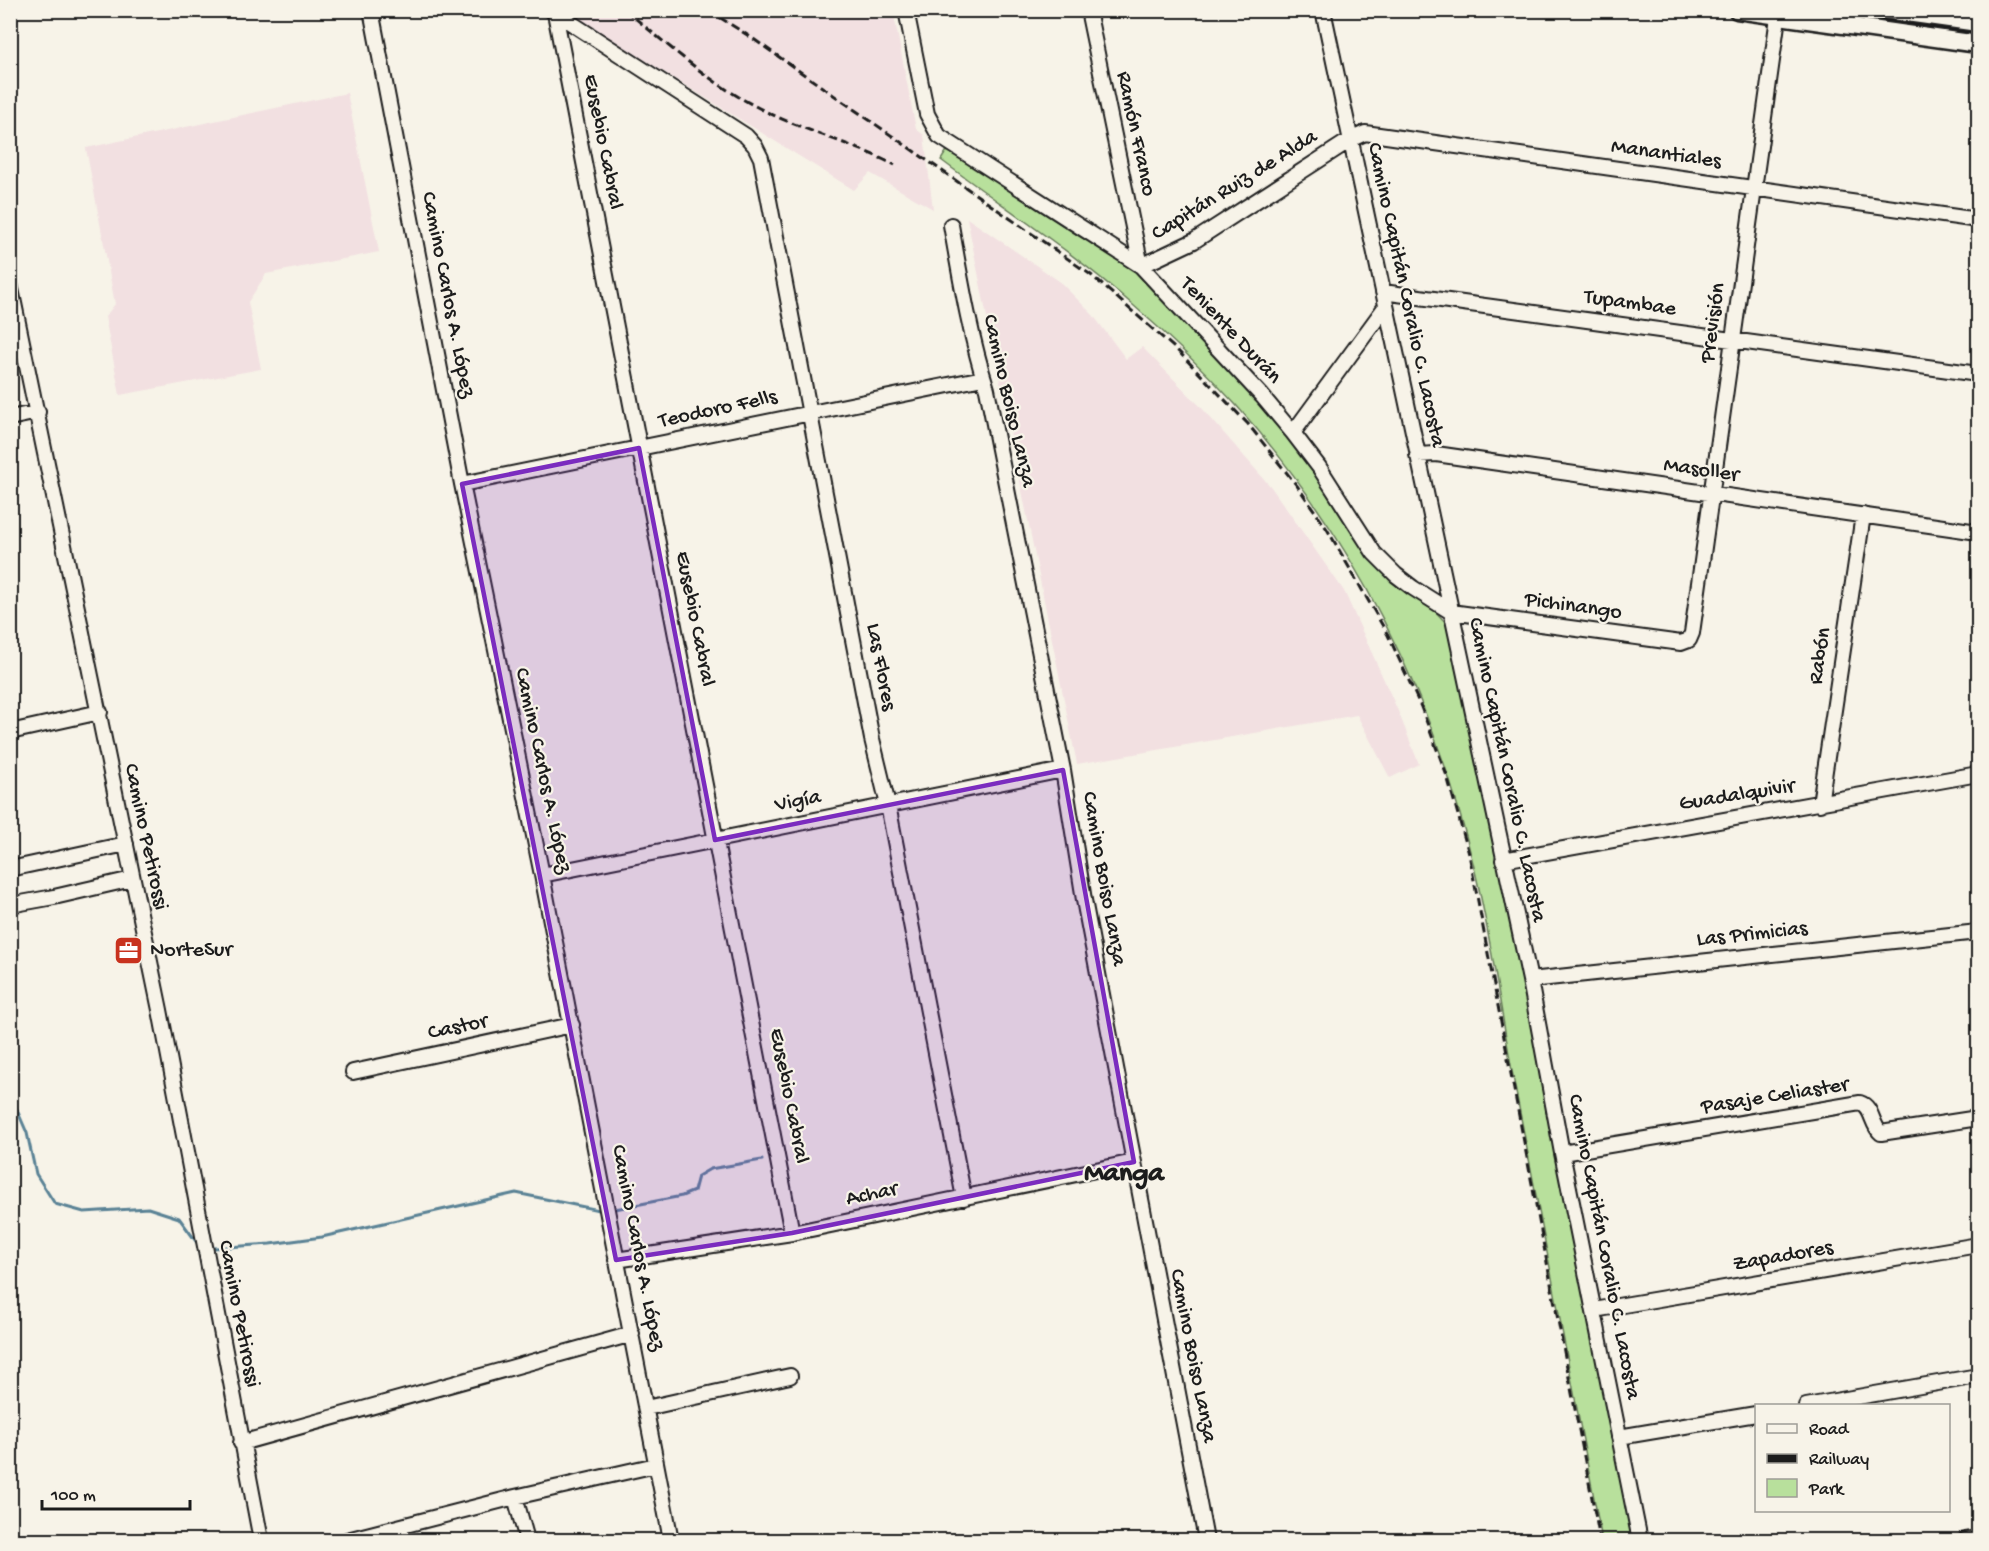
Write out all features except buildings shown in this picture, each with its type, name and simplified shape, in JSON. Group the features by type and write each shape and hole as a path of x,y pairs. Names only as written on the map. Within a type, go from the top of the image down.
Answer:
{"main road":[{"path":"1737,10 1779,13 1978,44"},
{"path":"1885,10 1978,23"}],"street":[{"name":"Camino Carlos A. López","path":"371,10 462,484 572,1025 671,1540"},
{"name":"Teniente Durán","path":"906,10 927,114 939,136 1141,266 1262,396 1293,433 1319,467 1374,553 1396,576 1451,612"},
{"name":"Ramón Franco","path":"1088,10 1141,266"},
{"name":"Camino Capitán Coralio C. Lacosta","path":"1323,10 1530,980 1562,1153 1640,1540"},
{"name":"Las Flores","path":"553,12 746,136 755,146 761,158 872,739 888,805 964,1198"},
{"name":"Eusebio Cabral","path":"553,12 787,1197 792,1233"},
{"name":"Previsión","path":"1689,640 1692,633 1712,494 1779,13"},
{"name":"Manantiales","path":"1350,140 1365,133 1978,220"},
{"name":"Capitán Ruiz de Alda","path":"1141,266 1194,241 1350,140"},
{"name":"Camino Boiso Lanza","path":"951,225 962,291 983,378 1063,770 1084,900 1206,1540"},
{"name":"Camino Petirossi","path":"10,284 17,350 38,412 100,712 160,1011 261,1540"},
{"name":"Tupambae","path":"1384,299 1733,339 1978,374"},
{"path":"1293,433 1384,299"},
{"name":"Teodoro Fells","path":"462,484 983,378"},
{"path":"10,418 38,412"},
{"name":"Masoller","path":"1417,455 1436,454 1978,532"},
{"name":"Rabón","path":"1820,804 1863,515"},
{"name":"Pichinango","path":"1451,612 1681,643 1689,640"},
{"path":"10,732 100,712"},
{"name":"Vigía","path":"542,875 1063,770"},
{"name":"Guadalquivir","path":"1503,860 1668,828 1820,804 1978,774"},
{"path":"10,869 126,844"},
{"path":"10,905 132,879"},
{"name":"Las Primicias","path":"1530,980 1978,932"},
{"name":"Castor","path":"353,1072 572,1025"},
{"name":"Pasaje Celiaster","path":"1562,1153 1860,1103 1868,1107 1877,1130 1881,1133 1978,1118"},
{"name":"Achar","path":"616,1260 792,1233 1134,1162"},
{"name":"Zapadores","path":"1594,1310 1978,1245"},
{"path":"241,1443 632,1334"},
{"path":"646,1408 790,1376"},
{"path":"1817,1404 1978,1376"},
{"path":"1620,1437 1755,1414"},
{"path":"347,1540 375,1536 515,1497 656,1465"},
{"path":"515,1497 527,1540"},
{"path":"1965,1540 1978,1538"}],"highlighted area":[{"path":"639,448 715,840 1063,770 1134,1162 792,1233 616,1260 462,484"}],"shaded area":[{"path":"565,11 893,11 916,129 924,135 933,209 870,173 854,190"},
{"path":"347,93 379,252 266,274 248,302 261,369 120,395 105,317 115,304 86,148"},
{"path":"967,218 1059,281 1093,315 1126,359 1142,347 1201,407 1271,487 1344,591 1398,711 1419,764 1390,778 1357,715 1077,764"}],"green space":[{"path":"1781,11 1846,11 1978,28 1978,40"},
{"path":"950,151 1135,270 1203,339 1285,428 1349,519 1447,624 1552,1121 1632,1540 1602,1540 1486,920 1473,863 1456,800 1435,738 1411,678 1383,619 1352,562 1317,508 1278,455 1236,405 1173,341 1110,286 1063,248 941,160 946,152"}],"waterway":[{"path":"10,1103 14,1103 27,1133 36,1174 55,1204 84,1212 148,1208 179,1218 198,1244"},
{"path":"615,1209 682,1196 694,1191 698,1176 710,1169 762,1160"},
{"path":"214,1248 322,1237 516,1193 599,1210"}],"railway":[{"path":"625,10 687,61 737,96 789,122 895,165"},
{"path":"708,10 752,38 1091,275 1179,352 1248,424 1298,487 1327,529 1388,635 1421,707 1447,776 1469,854 1600,1540"}],"place":[{"name":"NorteSur","path":"129,951"}],"district":[{"name":"Manga","path":"1124,1174"}]}
